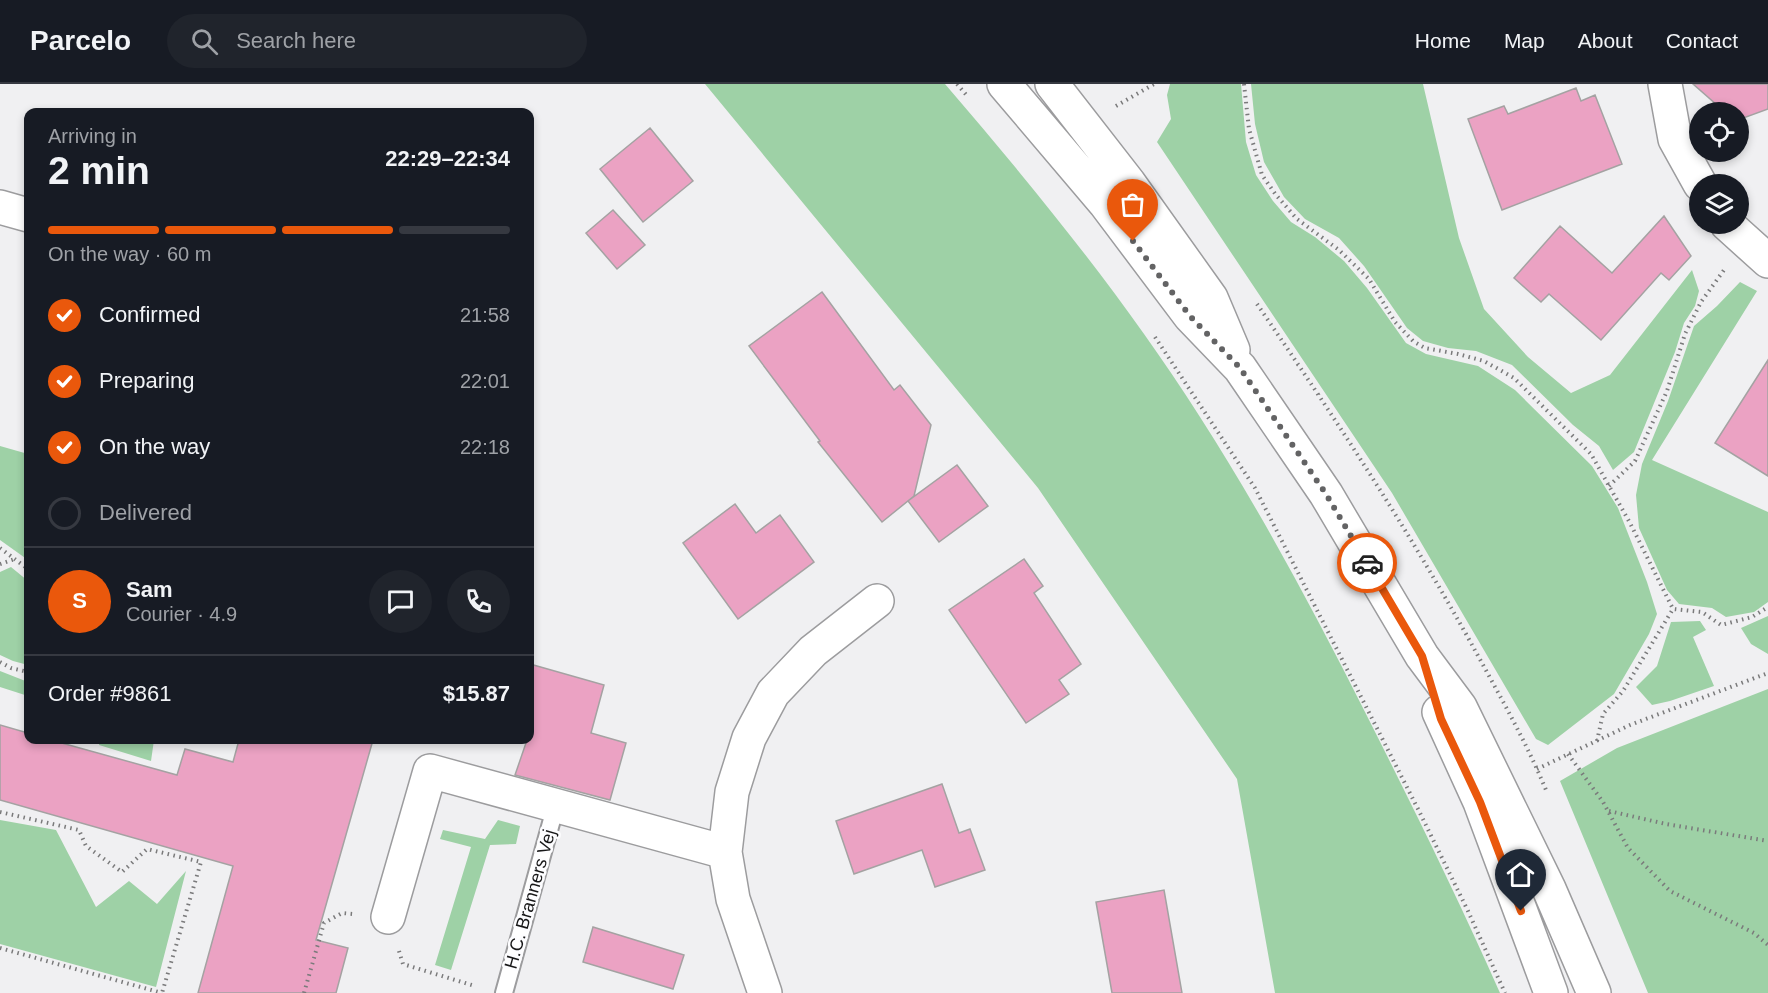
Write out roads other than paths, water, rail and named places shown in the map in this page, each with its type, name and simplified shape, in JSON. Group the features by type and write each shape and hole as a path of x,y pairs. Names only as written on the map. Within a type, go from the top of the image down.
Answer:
{"street":[{"path":"1004,84 1105,203 1190,316 1240,368 1326,494 1422,656 1460,707 1549,889 1594,993"},
{"path":"1052,84 1129,183 1211,298 1240,368"},
{"path":"1665,84 1675,139 1694,174"},
{"path":"0,207 24,213"},
{"path":"765,993 733,899 725,852 732,792 749,738 773,693 813,651 877,601"},
{"path":"1422,656 1441,719 1480,802 1551,993"},
{"name":"H.C. Branners Vej","path":"388,917 430,771 725,852"}],"lane":[{"name":"H.C. Branners Vej","path":"504,993 556,806"}]}
